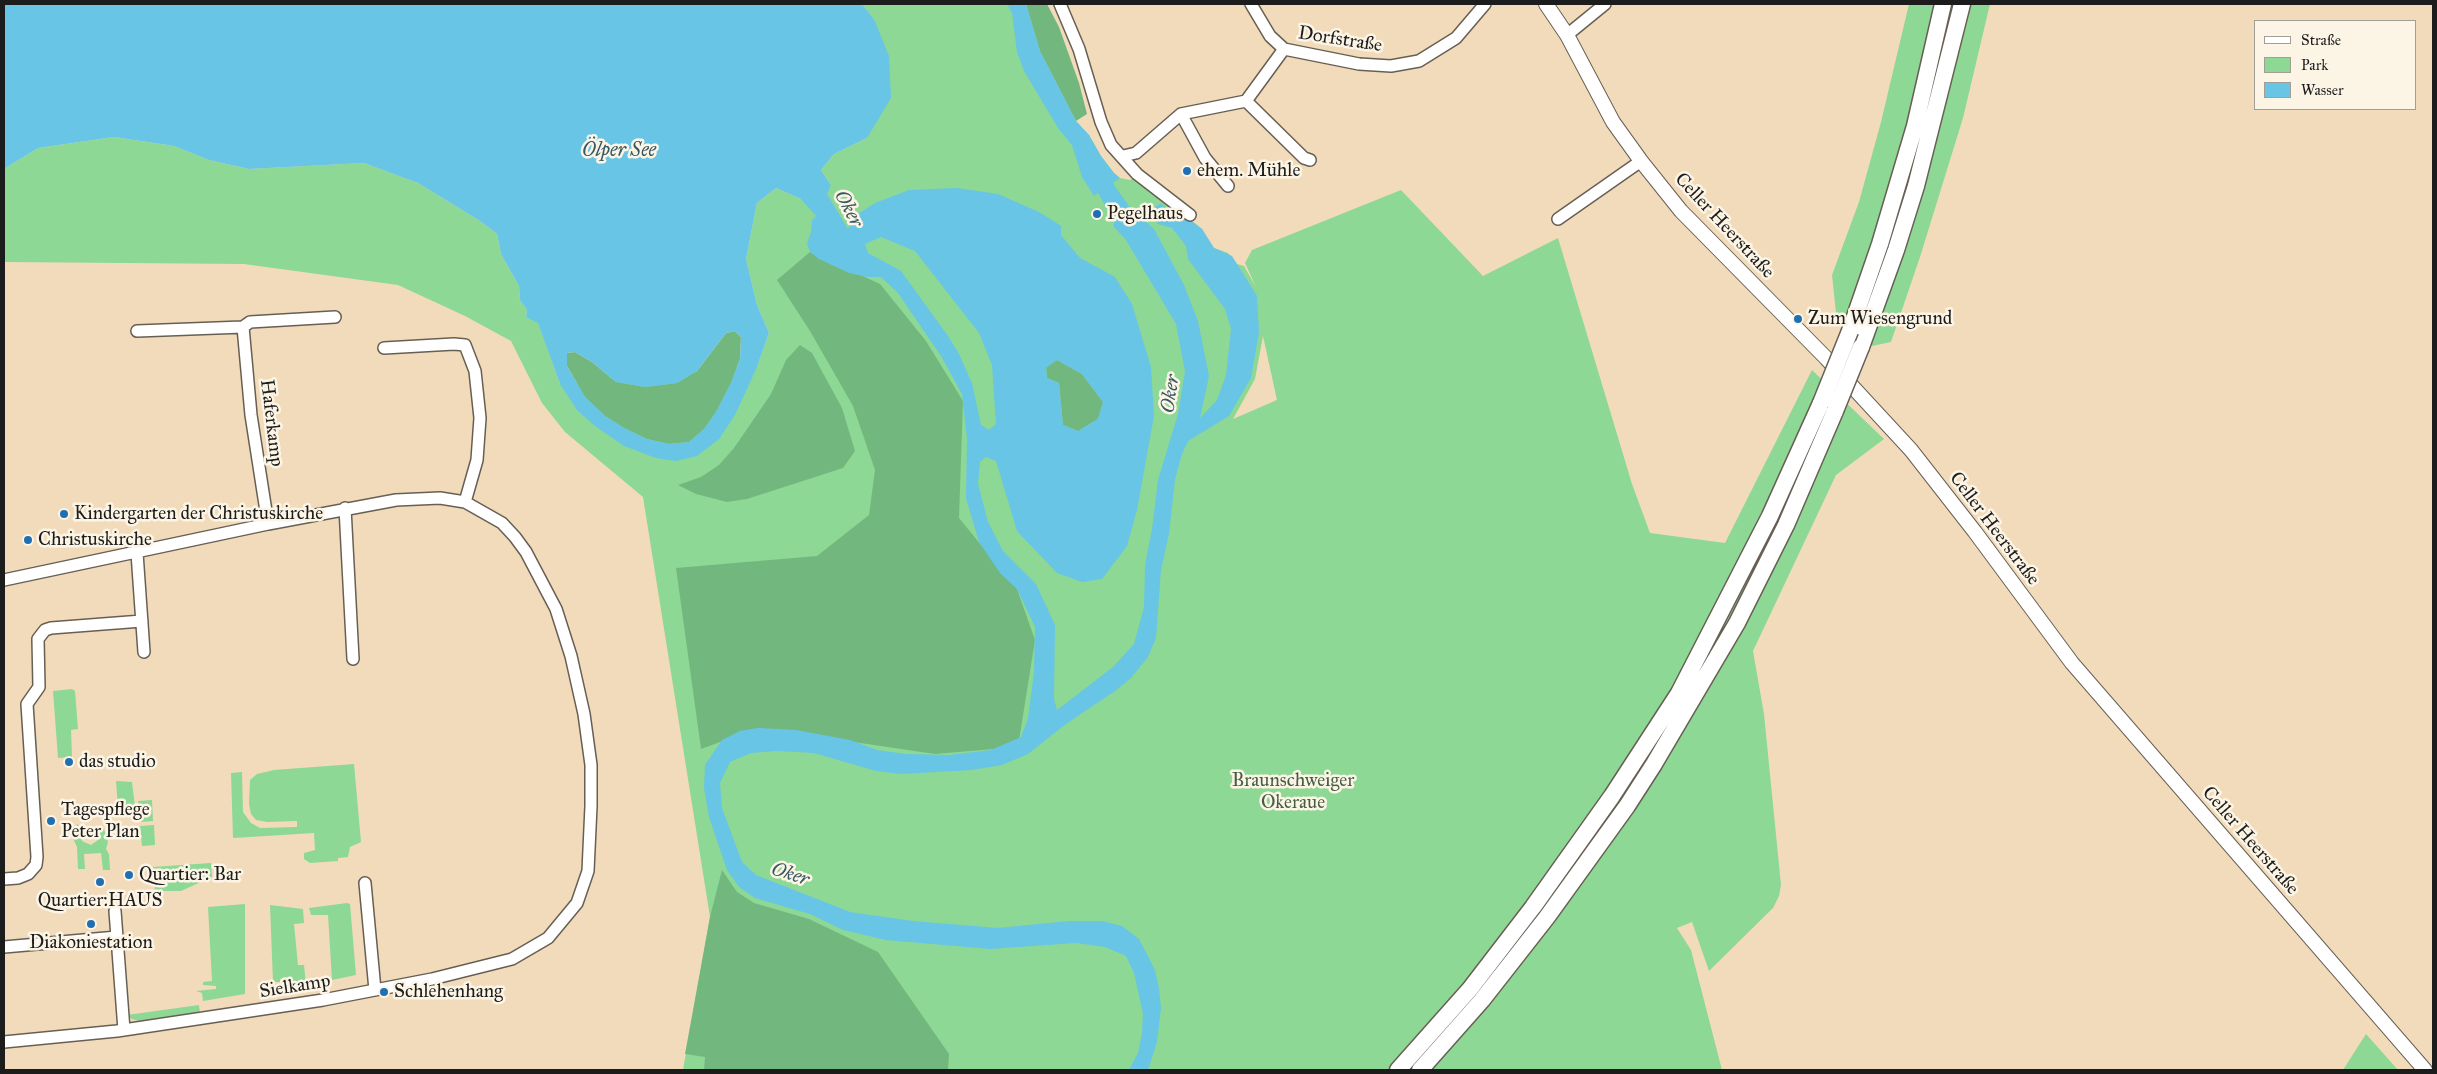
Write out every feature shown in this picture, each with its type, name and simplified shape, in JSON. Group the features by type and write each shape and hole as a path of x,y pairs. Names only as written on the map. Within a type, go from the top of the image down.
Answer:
{"highway":[{"path":"1929,70 1937,4"},
{"path":"1420,1070 1482,1000 1547,917 1626,806 1693,700 1737,623 1786,524 1828,407 1850,331 1894,196 1915,126 1943,4"},
{"path":"1398,1070 1470,989 1533,907 1612,796 1679,692 1720,618 1770,516 1861,347 1896,250 1916,186 1962,4"}],"main road":[{"name":"Celler Heerstraße","path":"1546,4 1567,35 1614,122 1641,161 1687,218 1826,358 1911,450 2072,663 2425,1070"}],"street":[{"path":"1060,4 1079,49 1105,135 1111,145 1138,174 1190,215"},
{"name":"Dorfstraße","path":"1252,4 1270,36 1284,50 1359,64 1405,65 1419,61 1456,38 1485,4"},
{"path":"1567,35 1605,4"},
{"path":"1123,156 1136,153 1181,114 1246,101 1284,50"},
{"path":"1246,101 1304,158 1310,160"},
{"path":"1181,114 1205,158 1228,186"},
{"path":"1558,219 1641,161"},
{"path":"137,331 243,327 250,322 335,316"},
{"name":"Haferkamp","path":"243,327 251,415 268,524"},
{"path":"4,580 345,508 396,500 440,498 465,502 477,460 480,418 476,370 465,345 384,348"},
{"name":"Sielkamp","path":"4,1042 124,1030 375,990 476,970 512,959 548,938 572,911 583,890 588,871 591,806 590,754 571,656 556,609 526,552 502,523 465,502"},
{"path":"345,508 353,659"},
{"path":"137,553 144,652"},
{"path":"4,879 18,878 28,874 36,865 28,704 39,687 38,639 45,630 51,628 142,621"},
{"path":"365,883 375,990"},
{"path":"115,911 124,1030"},
{"path":"4,947 117,937"}],"green space":[{"name":"Braunschweiger Okeraue","path":"862,4 1026,4 1076,121 1089,135 1101,156 1114,173 1120,178 1130,180 1136,177 1191,220 1202,229 1214,248 1228,253 1237,264 1244,266 1256,287 1245,263 1252,250 1401,190 1483,276 1558,238 1632,484 1650,533 1725,543 1812,370 1884,439 1836,475 1753,651 1764,714 1781,885 1779,896 1773,908 1709,971 1692,922 1677,928 1691,950 1722,1070 683,1070 710,917 643,497 565,432 542,403 511,341 465,316 398,285 244,264 4,262 4,169 38,148 114,137 174,146 209,160 249,169 364,163 418,183 480,221 497,234 501,254 519,286 520,300 527,310 526,317 538,322 560,384 757,367 769,333 757,305 746,259 757,203 776,188 801,199 831,185 821,170 834,154 867,138 874,19","holes":["1263,336 1277,400 1233,419 1255,379"]},
{"path":"1026,4 1047,4 1059,27 1079,83 1087,114 1076,121 1040,51"},
{"path":"1909,4 1990,4 1963,118 1920,257 1891,342 1872,346 1836,313 1832,275 1859,202 1881,122"},
{"path":"810,252 880,284 926,341 963,401 959,518 1017,589 1035,640 1018,747 935,754 758,728 701,749 676,568 817,556 869,515 875,470 853,406 810,331 777,280"},
{"path":"735,331 741,337 740,359 731,383 716,412 704,429 689,442 669,444 647,439 624,428 605,416 585,397 567,366 567,353 575,352 592,362 616,382 645,387 677,383 697,371 726,333"},
{"path":"800,345 812,353 842,408 855,451 843,468 747,499 727,502 696,494 678,485 701,477 719,465 734,448 771,394 786,360"},
{"path":"1057,360 1082,374 1103,402 1098,419 1078,431 1063,425 1059,383 1047,378 1046,367"},
{"path":"72,689 75,691 78,729 71,730 72,757 58,758 53,691"},
{"path":"354,764 361,842 350,847 348,857 338,858 338,861 310,863 304,859 304,853 315,850 314,833 233,838 231,773 242,772 243,812 251,823 260,828 297,827 297,821 267,822 256,820 251,814 249,804 250,780 257,774 274,770"},
{"path":"116,781 132,782 135,807 118,808"},
{"path":"152,800 153,821 140,822 138,801"},
{"path":"77,824 82,828 82,841 91,845 98,840 99,826 104,829 108,842 106,849 109,854 110,870 103,870 101,853 84,854 85,869 78,869 77,847 72,836"},
{"path":"154,825 155,845 142,846 140,826"},
{"path":"211,863 212,877 181,891 155,891 153,867"},
{"path":"722,870 737,892 754,903 809,919 878,952 949,1054 948,1070 704,1070 705,1057 685,1054 710,917"},
{"path":"245,904 245,994 203,1001 202,993 196,991 216,989 216,986 203,985 203,982 212,981 208,907"},
{"path":"350,904 356,975 332,980 328,915 311,915 309,908"},
{"path":"270,905 303,909 304,923 294,924 298,965 304,965 306,985 284,988 281,982 273,982"},
{"path":"199,1005 200,1014 143,1022 132,1019 127,1015"},
{"path":"2366,1034 2398,1070 2343,1070"}],"water":[{"name":"Ölper See","path":"4,4 862,4 874,19 889,56 891,98 867,138 834,154 821,170 831,185 827,194 848,229 858,214 875,203 909,190 957,188 998,194 1039,212 1061,226 1061,235 1080,258 1115,277 1132,304 1151,367 1154,416 1137,510 1127,546 1102,579 1082,582 1057,573 1017,531 996,461 986,457 980,462 978,484 988,522 1003,551 1036,584 1055,625 1054,699 1057,710 1113,667 1134,644 1144,607 1145,565 1158,480 1178,414 1185,371 1176,324 1126,240 1114,227 1114,222 1098,193 1094,196 1082,177 1072,145 1058,128 1024,71 1017,52 1012,13 1007,4 1026,4 1040,51 1076,121 1089,135 1101,156 1120,178 1114,182 1114,185 1131,209 1154,229 1184,285 1198,321 1209,376 1200,418 1217,400 1226,375 1231,329 1225,309 1188,259 1186,246 1172,228 1158,224 1150,213 1152,209 1161,203 1174,218 1180,221 1185,216 1202,229 1214,248 1232,256 1257,296 1259,332 1251,378 1229,416 1188,441 1182,454 1175,479 1169,534 1161,570 1156,638 1148,657 1131,678 1066,724 1028,754 1002,765 972,770 901,774 876,771 814,753 777,751 751,753 730,762 720,783 722,808 742,862 756,875 850,912 913,921 998,928 1069,921 1102,921 1122,926 1139,939 1155,970 1159,989 1161,1008 1157,1042 1148,1070 1129,1070 1138,1053 1143,1014 1134,973 1126,956 1105,947 1076,943 990,949 886,940 843,930 810,914 755,898 739,887 727,870 709,817 704,788 705,765 722,740 740,731 758,728 796,730 850,740 877,750 906,754 949,755 991,750 1021,737 1028,718 1034,672 1035,627 1017,589 1000,573 979,542 966,498 967,439 962,394 941,356 898,293 881,277 867,277 849,273 819,259 810,252 807,243 811,232 812,220 816,216 801,199 776,188 757,203 746,259 757,305 769,333 757,367 735,415 719,439 697,456 676,461 656,458 624,446 595,426 577,410 560,384 538,323 526,317 527,310 520,300 519,286 501,254 497,234 480,221 418,183 364,163 249,169 209,160 174,146 114,137 38,148 4,169","holes":["881,237 915,251 979,333 992,365 996,424 989,430 981,425 972,383 959,354 948,336 901,271 868,253 865,244","735,331 741,337 740,359 731,383 716,412 704,429 689,442 669,444 647,439 624,428 605,416 585,397 567,366 567,353 575,352 592,362 616,382 645,387 677,383 697,371 726,333","1057,360 1082,374 1103,402 1098,419 1078,431 1063,425 1059,383 1047,378 1046,368"]}],"place":[{"name":"ehem. Mühle","path":"1187,171"},
{"name":"Pegelhaus","path":"1097,214"},
{"name":"Zum Wiesengrund","path":"1798,319"},
{"name":"Kindergarten der Christuskirche","path":"64,514"},
{"name":"Christuskirche","path":"28,540"},
{"name":"das studio","path":"69,762"},
{"name":"Tagespflege Peter Plan","path":"51,821"},
{"name":"Quartier: Bar","path":"129,875"},
{"name":"Quartier:HAUS","path":"100,882"},
{"name":"Diakoniestation","path":"91,924"},
{"name":"Schlehenhang","path":"384,992"}],"water label":[{"name":"Oker","path":"848,209"},
{"name":"Oker","path":"1171,394"},
{"name":"Oker","path":"790,875"}]}
